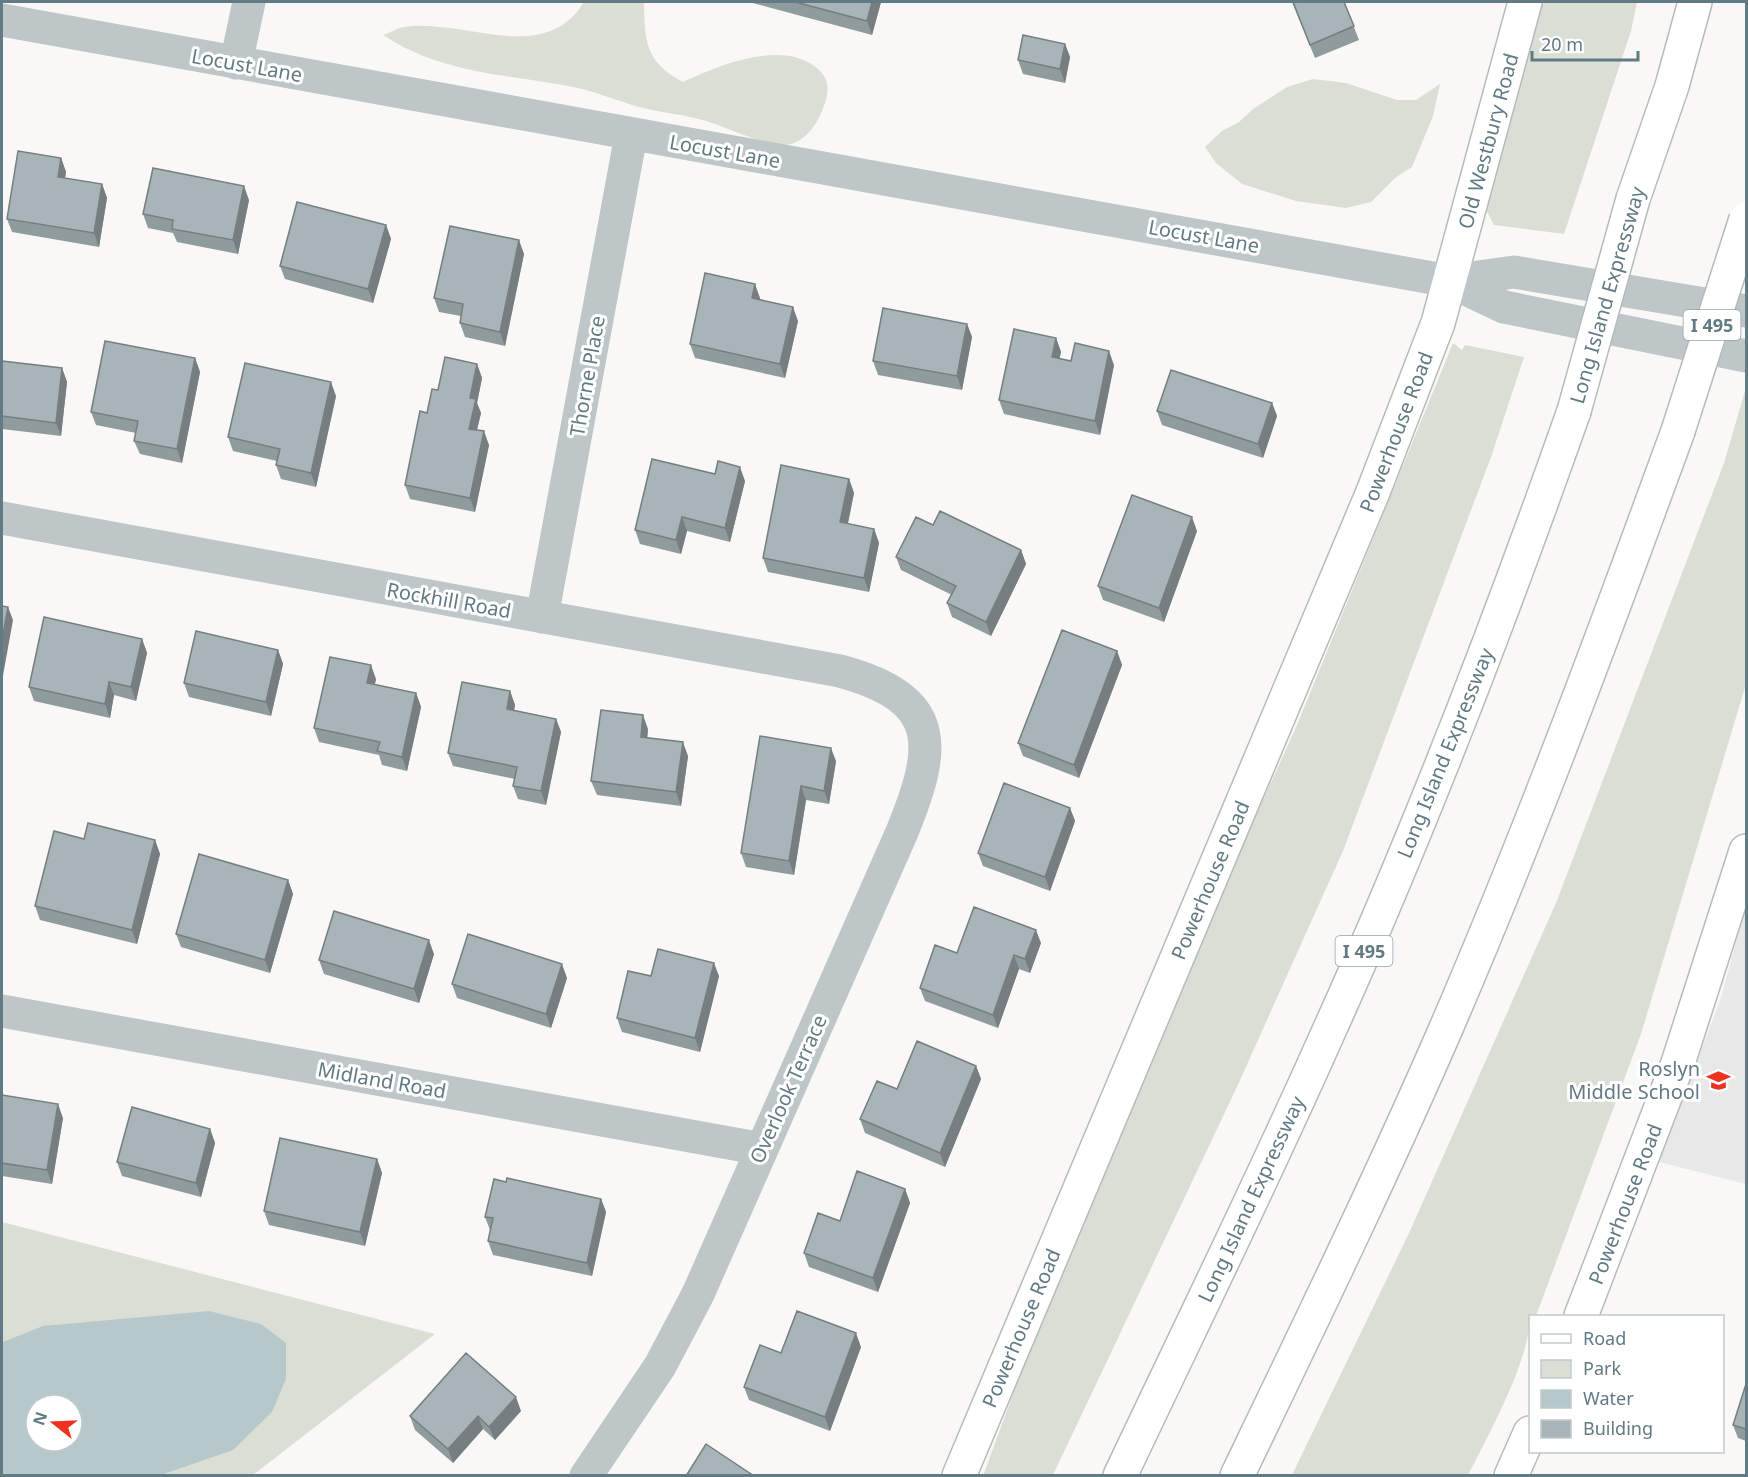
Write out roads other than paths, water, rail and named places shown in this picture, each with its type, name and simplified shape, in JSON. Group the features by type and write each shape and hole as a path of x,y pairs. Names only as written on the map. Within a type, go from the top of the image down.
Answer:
{"main road":[{"name":"Old Westbury Road","path":"1449,281 1525,2"},
{"name":"Long Island Expressway","path":"1119,1476 1276,1148 1379,916 1479,669 1574,411 1633,199 1672,86 1695,2"},
{"name":"I 495","path":"1237,1476 1344,1254 1447,1025 1552,771 1678,431 1746,218"},
{"name":"Powerhouse Road","path":"959,1476 1373,492 1425,360 1449,281"},
{"name":"Powerhouse Road","path":"1582,1315 1678,1063 1746,851"},
{"path":"1511,1476 1529,1435"}],"street":[{"path":"236,63 249,2"},
{"name":"Locust Lane","path":"2,20 1449,281 1503,307 1746,356"},
{"name":"Thorne Place","path":"542,617 631,135"},
{"name":"Locust Lane","path":"1449,281 1514,272 1746,311"},
{"name":"Rockhill Road","path":"2,518 840,671 866,678 894,691"},
{"name":"Overlook Terrace","path":"586,1476 660,1366 698,1294 902,832 923,776 927,748 923,729 909,705 894,691"},
{"name":"Midland Road","path":"2,1011 762,1149"}],"water":[{"path":"209,1311 261,1324 286,1343 286,1379 272,1412 233,1450 161,1475 2,1475 3,1342 43,1326"}],"place":[{"name":"Roslyn Middle School","path":"1718,1080"}]}
